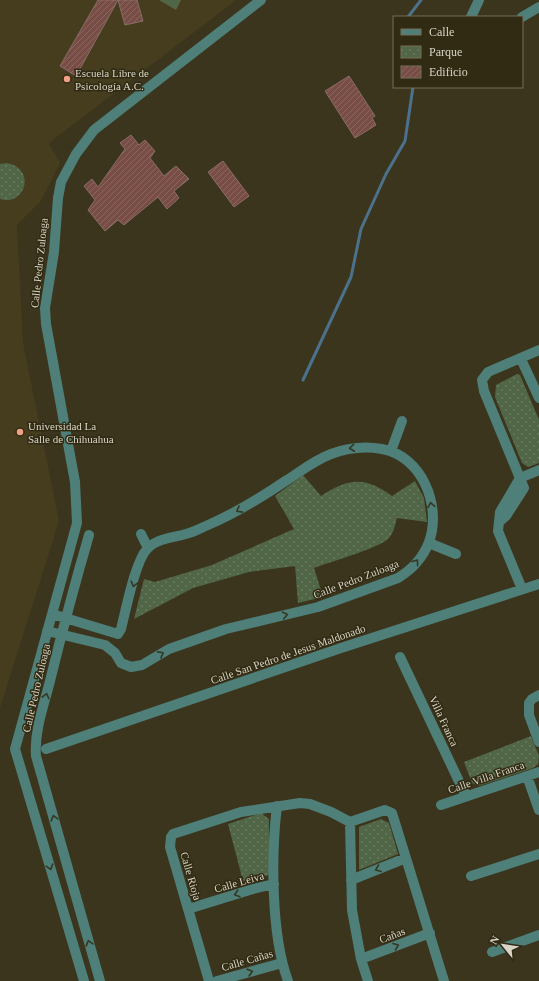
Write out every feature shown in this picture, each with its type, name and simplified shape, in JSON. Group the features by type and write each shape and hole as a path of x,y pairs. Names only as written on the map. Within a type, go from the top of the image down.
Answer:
{"street":[{"name":"Calle Pedro Zuloaga","path":"84,981 15,750 17,737 74,538 78,512 75,482 46,324 45,308 54,252 58,198 61,182 70,164 94,130 262,0"},
{"path":"471,16 479,0"},
{"path":"523,16 539,7"},
{"path":"522,589 498,531 499,522 506,516 524,488 484,391 482,380 488,372 539,350"},
{"path":"521,359 539,398"},
{"path":"391,451 402,421"},
{"name":"Calle Pedro Zuloaga","path":"47,631 105,645 112,650 121,663 125,666 131,667 142,664 170,649 226,629 318,607 398,578 408,572 416,563 428,543 432,520 432,504 428,491 420,475 410,463 398,454 381,449 346,449 330,455 222,519 186,534 164,539 148,548"},
{"path":"520,478 539,470"},
{"path":"52,614 118,634 121,629 140,561 148,548 141,534"},
{"name":"Calle Pedro Zuloaga","path":"89,535 65,618 39,724 35,748 100,981"},
{"path":"428,543 456,554"},
{"name":"Calle San Pedro de Jesus Maldonado","path":"46,749 341,648 539,584"},
{"name":"Villa Franca","path":"400,657 466,796"},
{"path":"539,695 532,699 528,709 539,742"},
{"name":"Calle Villa Franca","path":"441,805 539,772"},
{"path":"527,776 539,810"},
{"name":"Calle Rioja","path":"209,981 170,847 171,837 174,834 240,812 300,803 310,804 331,812 350,822"},
{"path":"277,806 274,828 274,884 278,942 288,981"},
{"path":"368,981 361,959 352,910 350,880 350,822 389,810 394,816 444,981"},
{"path":"471,876 539,854"},
{"path":"350,880 406,858"},
{"name":"Calle Leiva","path":"188,909 274,884"},
{"name":"Cañas","path":"361,959 430,933"},
{"path":"492,952 539,935"},
{"name":"Calle Cañas","path":"217,981 282,962"}],"shaded area":[{"path":"0,0 235,1 50,142 49,144 60,163 41,201 17,225 23,343 59,521 0,708"}],"green space":[{"path":"159,0 181,0 176,10"},
{"path":"7,163 16,167 22,172 25,179 21,193 16,198 9,200 0,199 0,164"},
{"path":"517,374 520,375 539,420 539,463 528,467 522,463 495,397 496,385"},
{"path":"303,475 321,496 348,483 365,482 392,496 415,481 424,498 427,522 397,518 392,533 384,542 314,568 323,597 298,603 295,566 249,572 193,588 134,619 144,579 155,582 212,565 294,529 275,496"},
{"path":"531,736 539,756 538,764 533,768 479,786 472,783 464,762"},
{"path":"261,813 269,819 269,875 243,881 228,824"},
{"path":"381,819 389,823 398,854 359,870 359,827"}],"building":[{"path":"98,0 118,0 76,76 60,66"},
{"path":"118,0 137,0 143,21 125,25"},
{"path":"349,76 375,116 372,118 376,125 355,138 325,91"},
{"path":"131,135 139,145 145,140 155,151 150,158 164,176 176,166 189,179 174,191 179,198 167,209 158,197 124,225 118,220 105,231 88,210 95,200 84,186 92,179 98,187 125,149 120,143"},
{"path":"223,161 249,196 234,207 208,172"}],"waterway":[{"path":"409,16 421,0"},
{"path":"303,380 351,277 361,229 386,174 405,141 413,88"}],"place":[{"name":"Escuela Libre de Psicología A.C.","path":"67,79"},
{"name":"Universidad La Salle de Chihuahua","path":"20,432"}]}
